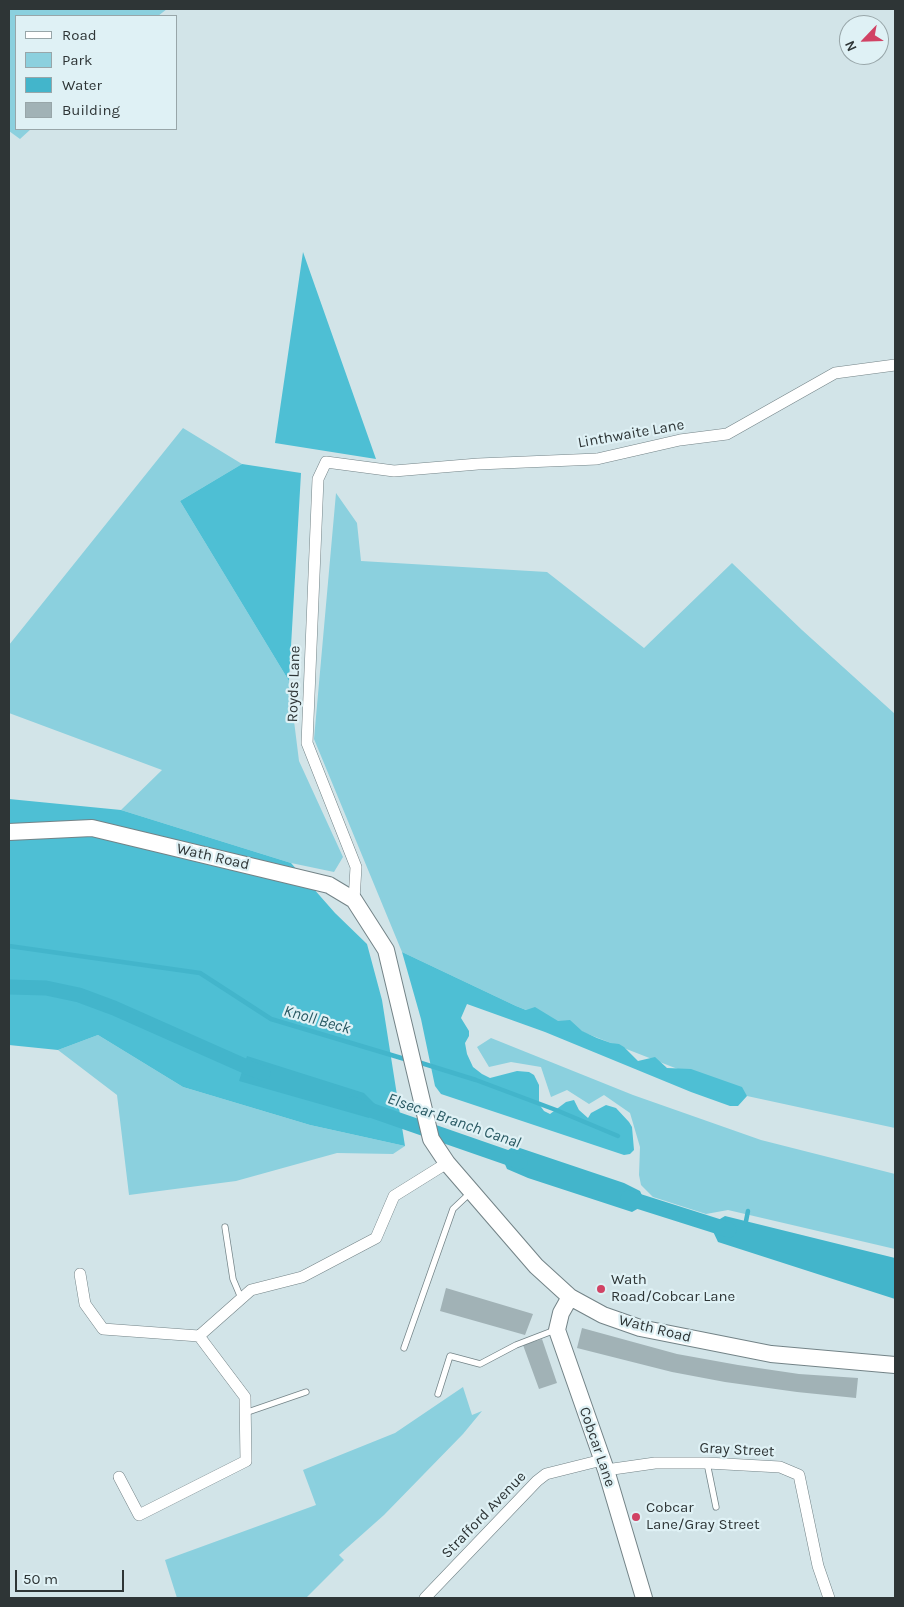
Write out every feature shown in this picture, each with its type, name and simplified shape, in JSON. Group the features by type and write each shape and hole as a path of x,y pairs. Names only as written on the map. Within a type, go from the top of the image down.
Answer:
{"main road":[{"name":"Wath Road","path":"9,832 92,828 329,885 354,900 386,950 431,1139 447,1163 536,1266 570,1298 603,1315 640,1328 770,1354 895,1365"},
{"path":"557,1330 561,1314 570,1298"},
{"name":"Cobcar Lane","path":"557,1330 604,1465 644,1598"}],"street":[{"name":"Linthwaite Lane","path":"326,462 394,471 478,464 597,459 680,440 728,434 835,373 895,365"},
{"name":"Royds Lane","path":"326,462 318,479 307,743 356,867 354,900"},
{"path":"80,1274 85,1304 103,1329 199,1336 251,1290 302,1277 376,1238 394,1196 447,1163"},
{"path":"119,1477 139,1515 246,1461 245,1398 199,1336"},
{"name":"Gray Street","path":"604,1465 707,1462 780,1467 799,1475 818,1566 829,1598"},
{"name":"Strafford Avenue","path":"425,1598 537,1481 546,1474 604,1465"}],"lane":[{"path":"404,1348 453,1209 472,1192"},
{"path":"224,1227 233,1279 240,1298"},
{"path":"438,1394 450,1356 480,1364 516,1345 557,1330"},
{"path":"245,1413 306,1392"},
{"path":"707,1462 716,1507"}],"green space":[{"path":"9,9 167,9 159,15 15,15 15,130 30,130 20,139 9,131"},
{"path":"183,428 242,464 180,501 289,681 299,761 343,857 334,872 291,863 121,810 162,770 9,713 9,645"},
{"path":"336,493 357,523 361,561 547,572 644,648 732,563 802,630 895,714 895,1128 747,1096 516,1006 402,952 314,739"},
{"path":"98,1035 183,1087 310,1125 405,1146 393,1154 337,1153 236,1181 129,1195 117,1095 58,1050"},
{"path":"491,1038 633,1095 761,1140 895,1174 895,1249 728,1210 706,1214 653,1197 641,1185 639,1175 640,1147 630,1113 604,1095 589,1104 567,1090 551,1097 541,1067 511,1062 489,1067 477,1047"},
{"path":"463,1387 472,1415 482,1411 463,1434 384,1515 339,1555 344,1560 306,1598 177,1598 165,1560 316,1505 303,1470 395,1433"}],"shaded area":[{"path":"303,252 376,459 275,443"},
{"path":"242,464 301,473 289,681 180,501"},
{"path":"9,799 121,810 291,863 335,913 367,944 382,1000 405,1146 310,1125 183,1087 98,1035 58,1050 9,1045"},
{"path":"402,952 516,1006 526,1010 535,1007 558,1021 570,1020 582,1031 624,1047 638,1061 655,1057 667,1068 691,1069 742,1087 747,1096 738,1106 730,1106 545,1032 467,1004 461,1018 469,1031 469,1036 465,1043 467,1054 473,1067 490,1078 517,1071 529,1072 534,1075 539,1085 539,1104 544,1111 550,1114 566,1102 574,1100 579,1110 588,1118 591,1113 606,1105 616,1108 632,1127 634,1150 630,1154 624,1155 441,1094 435,1086 421,1019"}],"water":[{"path":"247,1056 364,1093 376,1105 369,1118 239,1081"},
{"path":"514,1146 624,1183 640,1191 646,1204 632,1212 528,1178 507,1169 501,1155"},
{"path":"725,1216 895,1258 895,1299 718,1242 710,1225"}],"building":[{"path":"446,1288 533,1314 525,1335 440,1311"},
{"path":"582,1328 677,1354 799,1374 858,1378 856,1398 725,1382 672,1372 577,1348"},
{"path":"542,1339 557,1383 539,1389 523,1345"}],"waterway":[{"name":"Knoll Beck","path":"9,946 200,973 271,1019 408,1060"},
{"name":"Elsecar Branch Canal","path":"9,987 46,988 79,995 114,1008 263,1073"},
{"name":"Knoll Beck","path":"418,1062 476,1080 618,1136"},
{"name":"Elsecar Branch Canal","path":"353,1104 520,1162"},
{"name":"Elsecar Branch Canal","path":"628,1198 729,1230"},
{"path":"746,1221 748,1211"}],"place":[{"name":"Wath Road/Cobcar Lane","path":"601,1289"},
{"name":"Cobcar Lane/Gray Street","path":"636,1517"}]}
